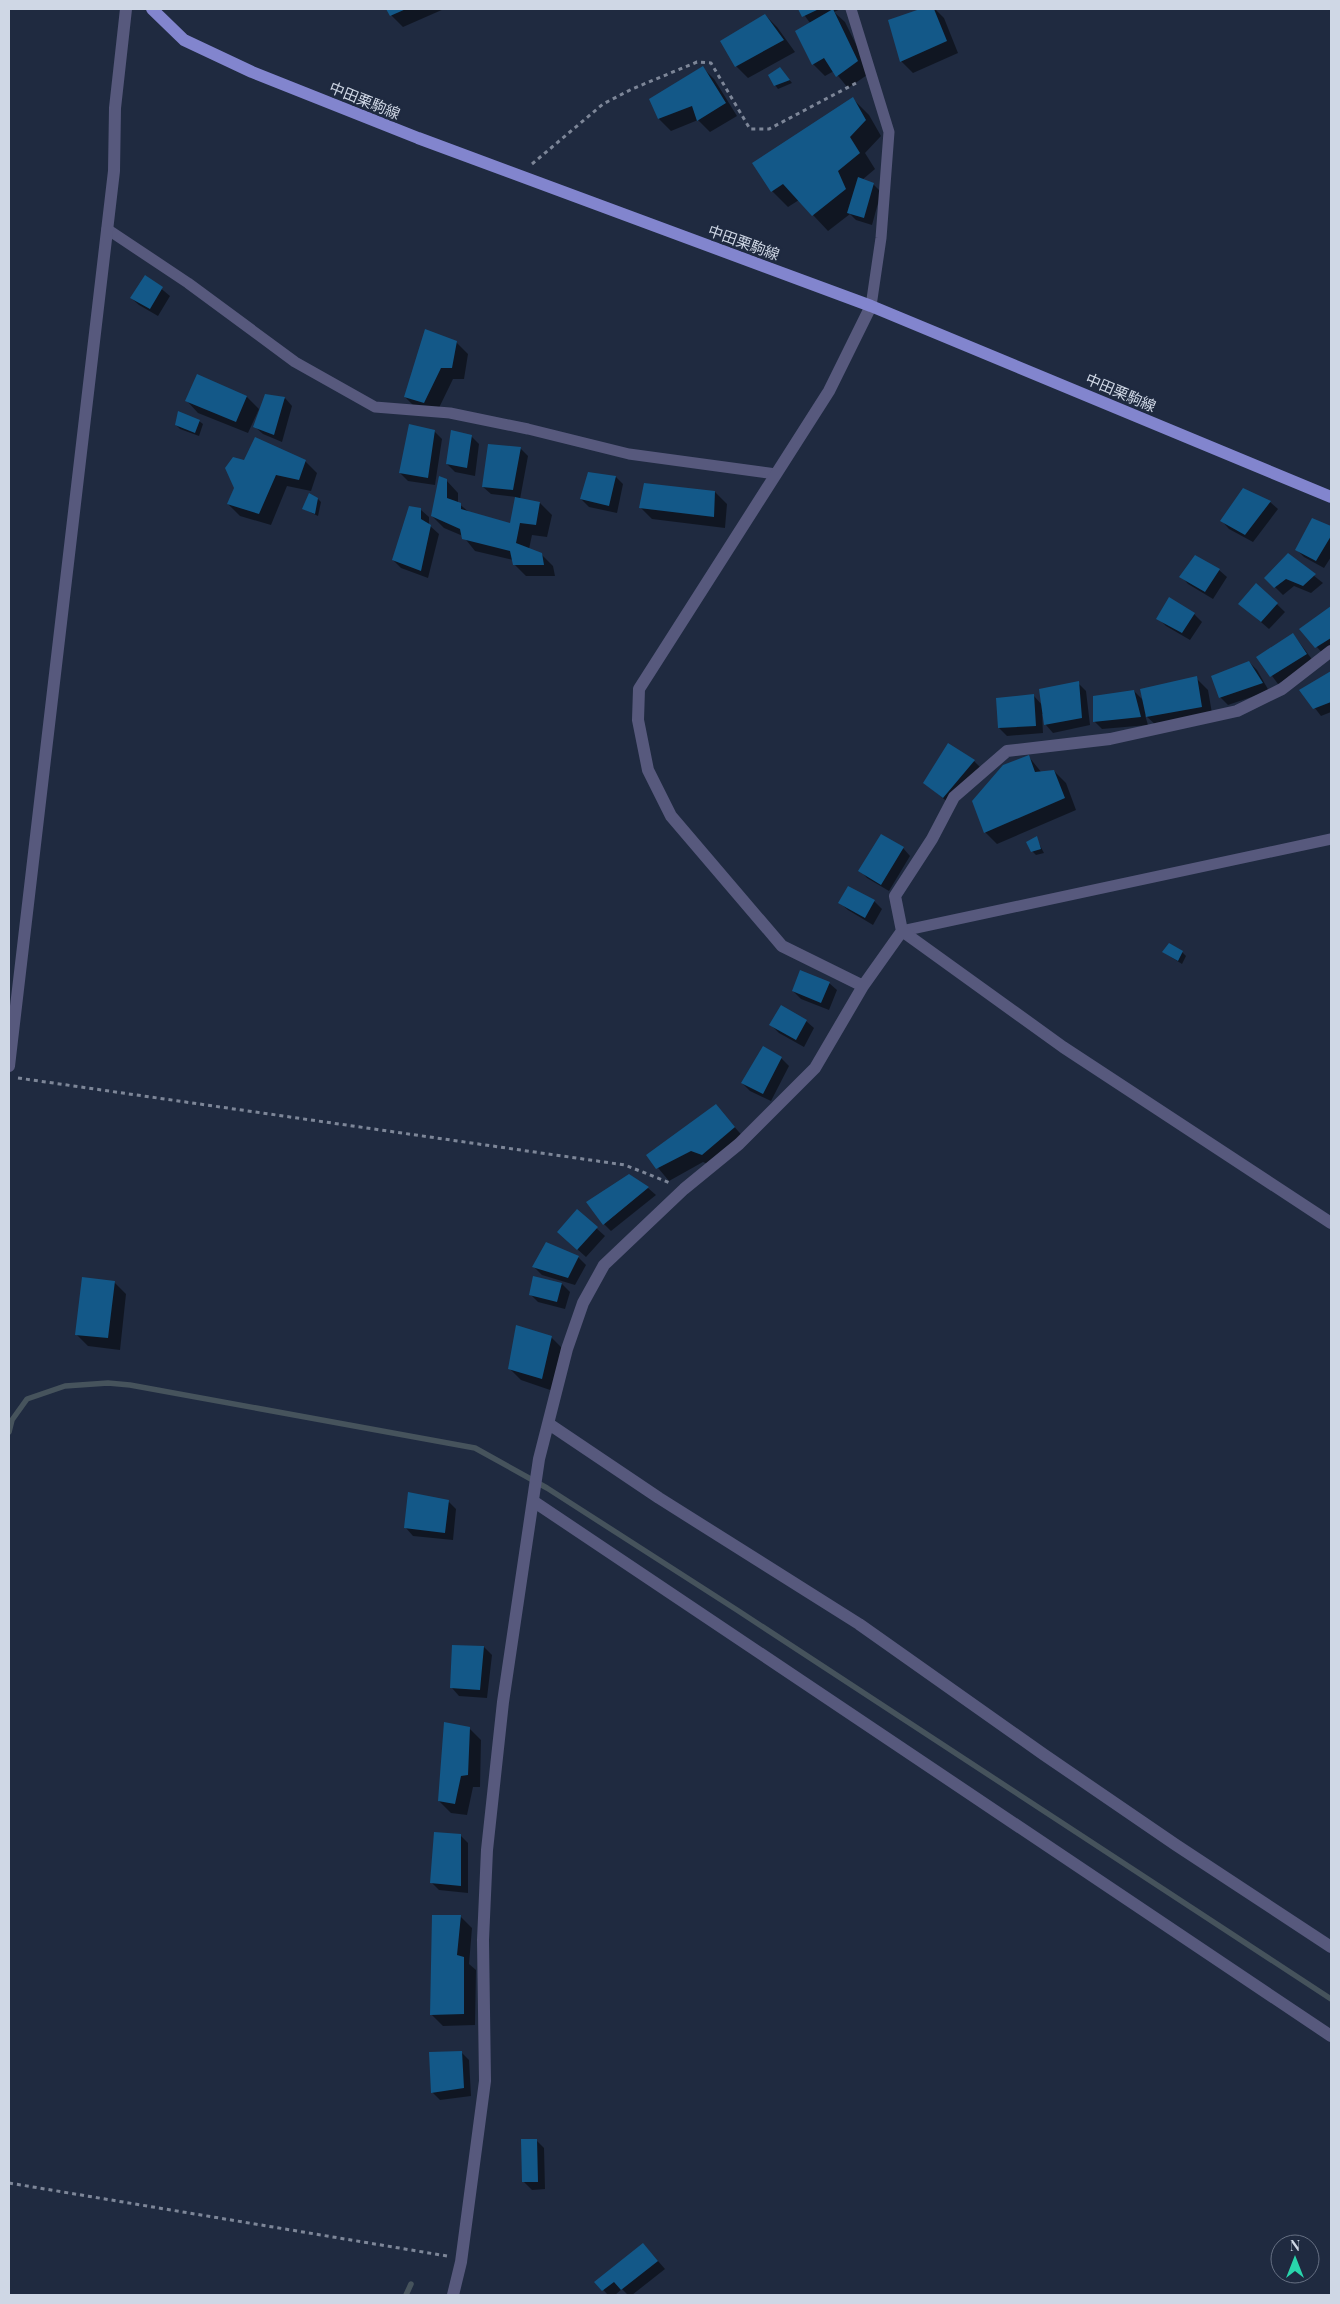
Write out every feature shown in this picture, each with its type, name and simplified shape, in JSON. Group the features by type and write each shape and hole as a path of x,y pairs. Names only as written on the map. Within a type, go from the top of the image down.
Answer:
{"main road":[{"name":"中田栗駒線","path":"152,9 184,40 252,72 518,176 871,306 1331,497"}],"street":[{"path":"9,1066 114,172 115,108 126,9"},
{"path":"863,986 782,946 671,816 648,770 638,720 639,689 829,391 871,306"},
{"path":"1331,651 1282,689 1237,711 1110,739 1007,751 954,797 932,839 895,896 902,931 1063,1046 1331,1223"},
{"path":"453,2295 461,2258 485,2081 483,1940 486,1850 503,1702 538,1469 570,1340 583,1303 604,1265 684,1189 739,1144 816,1068 863,986 902,931"},
{"path":"549,1424 659,1498 859,1624 1145,1824 1331,1947"},
{"path":"533,1498 1331,2036"}],"lane":[{"path":"851,9 889,132 881,238 871,306"},
{"path":"107,229 188,283 295,362 376,407 450,413 528,429 629,454 776,474"},
{"path":"902,931 1331,839"}],"path":[{"path":"518,176 603,104 632,89 697,62 711,63 750,129 769,129 872,74"},
{"path":"9,1077 625,1165 684,1189"},
{"path":"9,2183 461,2258"}],"building":[{"path":"386,9 406,9 390,16"},
{"path":"798,9 819,9 802,17"},
{"path":"833,9 858,61 836,77 824,58 812,65 795,31"},
{"path":"920,9 934,9 947,41 900,62 888,20"},
{"path":"765,14 784,40 735,67 720,41"},
{"path":"703,66 726,103 697,121 692,106 658,119 649,99"},
{"path":"780,67 790,80 774,86 768,75"},
{"path":"853,97 866,120 850,137 860,153 838,171 846,189 812,216 783,184 771,192 752,163"},
{"path":"858,177 874,183 864,218 847,213"},
{"path":"145,275 163,287 150,309 130,298"},
{"path":"425,329 457,341 452,368 441,368 424,403 404,397"},
{"path":"197,374 247,396 236,422 185,401"},
{"path":"265,394 285,397 274,435 253,427"},
{"path":"178,411 200,420 195,433 175,425"},
{"path":"409,424 435,430 428,478 399,473"},
{"path":"451,430 472,435 467,468 446,464"},
{"path":"255,437 306,460 299,480 276,475 259,514 227,504 234,488 225,468 233,457 244,460"},
{"path":"488,444 521,447 513,490 482,487"},
{"path":"588,472 616,476 609,506 580,499"},
{"path":"439,476 447,479 447,498 461,503 461,509 510,523 515,497 540,502 536,525 520,523 516,543 542,553 544,565 513,565 510,551 462,539 460,529 431,516"},
{"path":"644,483 715,491 714,517 639,508"},
{"path":"1243,488 1271,501 1245,535 1220,521"},
{"path":"309,493 318,498 315,514 302,509"},
{"path":"409,506 421,508 421,519 431,525 421,571 392,560"},
{"path":"1312,518 1331,526 1331,536 1316,561 1295,550"},
{"path":"1288,553 1316,574 1303,586 1286,579 1274,588 1264,578"},
{"path":"1195,555 1220,569 1205,592 1179,577"},
{"path":"1256,583 1278,603 1261,622 1238,604"},
{"path":"1169,597 1195,613 1182,633 1156,619"},
{"path":"1331,606 1331,638 1315,648 1299,629"},
{"path":"1293,633 1307,654 1270,677 1256,657"},
{"path":"1249,661 1263,683 1219,698 1211,676"},
{"path":"1331,671 1331,702 1313,709 1299,690"},
{"path":"1197,676 1202,707 1146,717 1140,689"},
{"path":"1079,681 1082,718 1044,725 1039,689"},
{"path":"1134,690 1141,717 1093,722 1093,696"},
{"path":"1034,694 1036,726 998,728 996,698"},
{"path":"948,743 975,760 943,798 923,783"},
{"path":"1029,755 1035,772 1054,770 1065,798 984,833 972,801 1003,765"},
{"path":"881,834 904,847 881,885 858,871"},
{"path":"1037,836 1041,849 1031,852 1026,842"},
{"path":"848,886 875,900 865,918 838,903"},
{"path":"1169,943 1183,951 1178,961 1162,952"},
{"path":"800,970 830,982 821,1003 792,991"},
{"path":"781,1005 807,1020 796,1040 769,1025"},
{"path":"763,1046 782,1057 763,1094 741,1083"},
{"path":"716,1104 735,1127 702,1155 691,1151 656,1169 646,1155"},
{"path":"629,1174 649,1187 603,1225 586,1202"},
{"path":"577,1209 598,1227 577,1250 557,1232"},
{"path":"546,1242 579,1256 568,1278 532,1267"},
{"path":"533,1276 562,1283 557,1302 529,1295"},
{"path":"82,1277 115,1281 108,1338 75,1335"},
{"path":"516,1325 552,1336 542,1379 508,1369"},
{"path":"408,1492 449,1500 445,1533 404,1528"},
{"path":"452,1645 484,1646 480,1690 450,1688"},
{"path":"444,1722 470,1727 468,1775 461,1776 455,1804 438,1801"},
{"path":"434,1832 461,1834 461,1886 430,1883"},
{"path":"432,1915 461,1915 457,1955 464,1957 464,2014 430,2015"},
{"path":"462,2051 464,2088 431,2093 429,2052"},
{"path":"521,2139 537,2139 538,2182 522,2182"},
{"path":"643,2243 658,2261 621,2290 614,2282 602,2291 594,2282"}],"waterway":[{"path":"9,1432 12,1420 27,1399 65,1386 108,1383 130,1385 475,1448 547,1488 737,1610 1331,1999"},
{"path":"406,2295 411,2284"}]}
